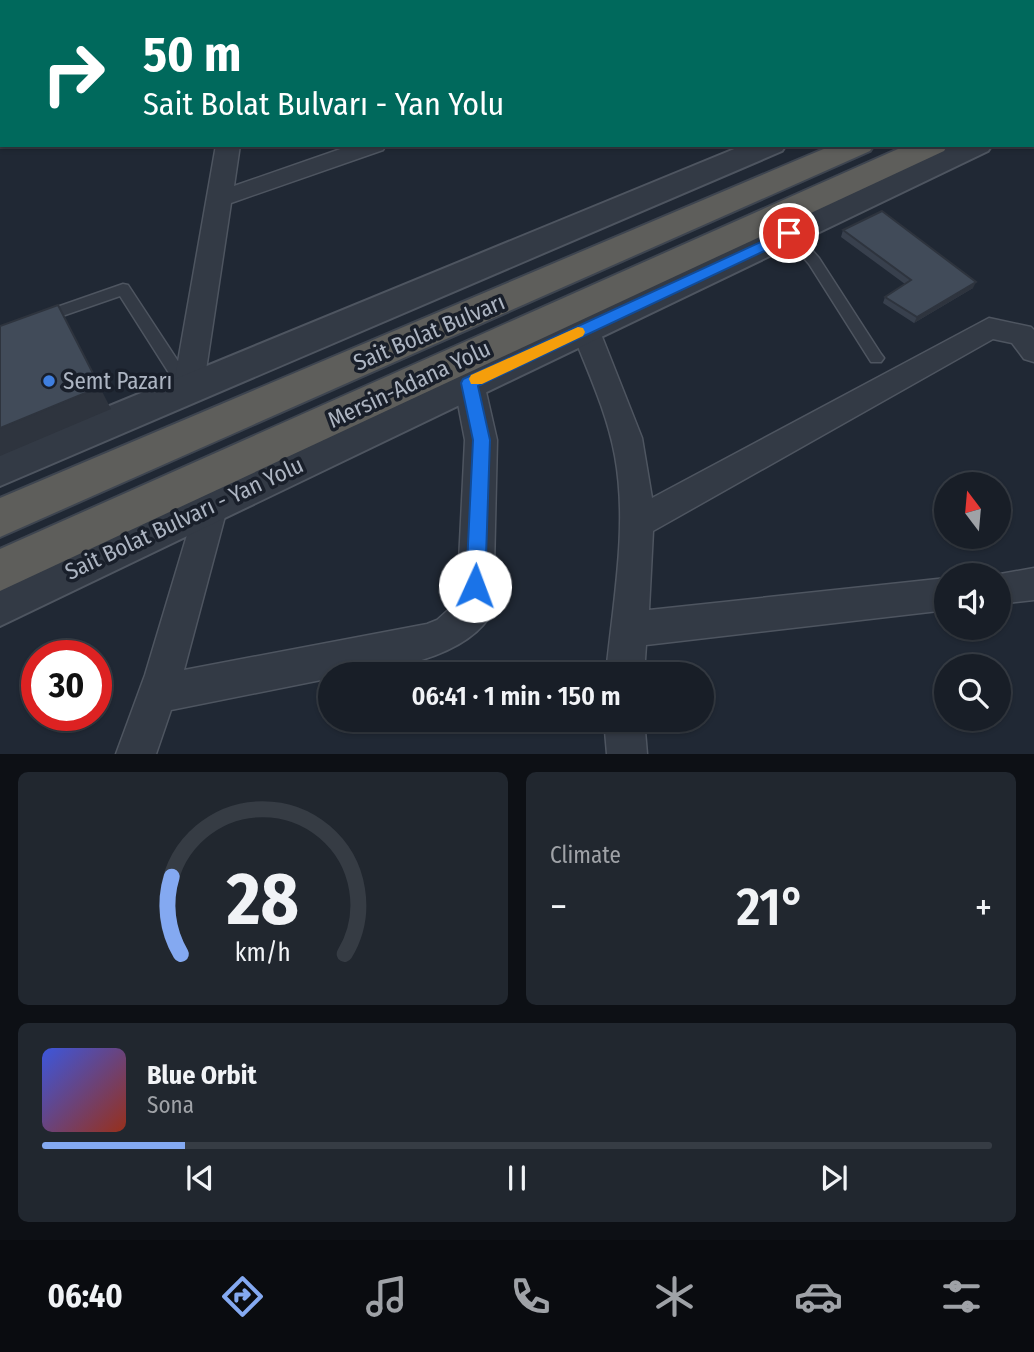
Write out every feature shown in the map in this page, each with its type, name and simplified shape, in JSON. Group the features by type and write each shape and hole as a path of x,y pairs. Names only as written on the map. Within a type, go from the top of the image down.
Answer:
{"highway":[{"name":"Sait Bolat Bulvarı","path":"0,518 854,147"},
{"name":"Mersin-Adana Yolu","path":"0,571 929,147"}],"street":[{"path":"188,390 228,147"},
{"path":"219,199 369,147"},
{"path":"0,469 766,147"},
{"name":"Sait Bolat Bulvarı - Yan Yolu","path":"0,605 973,147"},
{"path":"635,524 989,328 1021,334 1034,351"},
{"path":"584,329 617,410 634,474 635,524 626,662"},
{"path":"157,694 427,641 449,633 475,610 481,440 469,383"},
{"path":"136,754 157,694 211,505"},
{"path":"1011,587 1034,584"},
{"path":"628,630 934,595"},
{"path":"625,732 627,754"}],"lane":[{"path":"789,233 814,261 876,358"},
{"path":"25,324 123,289 188,390"}],"building":[{"path":"882,211 976,282 917,317 885,297 911,280 843,230"},
{"name":"Semt Pazarı","path":"58,305 100,387 0,428 0,326"}],"slow traffic":[{"path":"477,379 578,332"}],"place":[{"name":"Semt Pazarı","path":"49,381"}],"route":[{"path":"475,586 481,440 469,383 789,233"}]}
